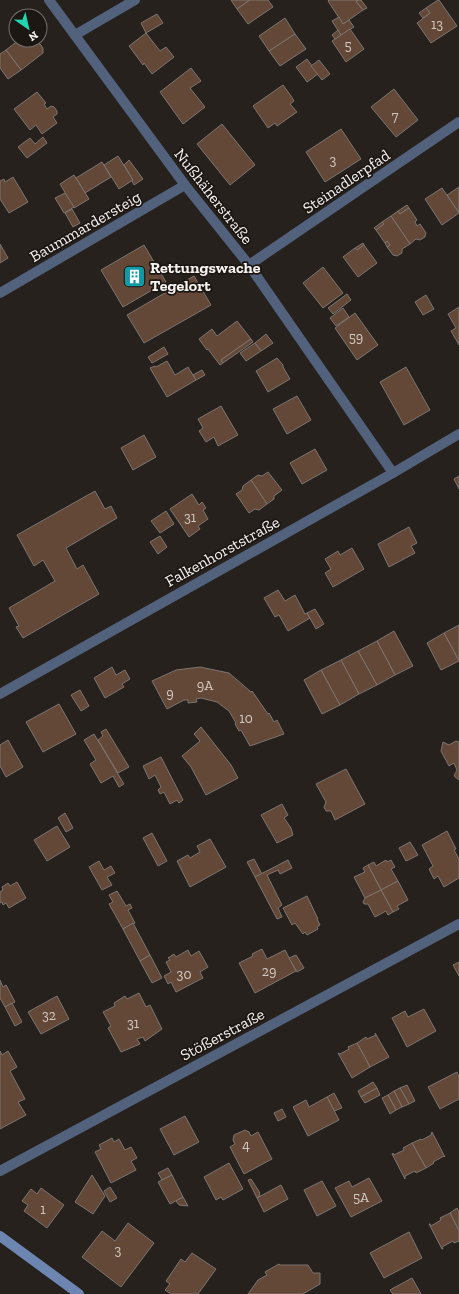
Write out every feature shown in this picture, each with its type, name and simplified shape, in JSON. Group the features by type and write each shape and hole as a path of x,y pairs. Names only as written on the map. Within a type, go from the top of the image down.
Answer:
{"main road":[{"path":"0,1236 79,1294"}],"street":[{"name":"Nußhäherstraße","path":"49,0 185,185 249,265 393,473"},
{"path":"75,35 135,0"},
{"name":"Steinadlerpfad","path":"249,265 459,122"},
{"name":"Baummardersteig","path":"0,293 185,185"},
{"name":"Falkenhorststraße","path":"0,694 393,473 459,434"},
{"name":"Stößerstraße","path":"0,1171 459,924"}],"building":[{"path":"231,0 250,0 237,9"},
{"path":"250,0 268,0 273,7 248,24 237,9"},
{"path":"359,0 356,1 363,10 343,24 328,1"},
{"path":"361,0 367,8 363,10 356,1"},
{"path":"438,0 457,26 431,43 417,23 430,13 426,8"},
{"path":"426,8 430,13 423,18 419,13"},
{"path":"157,14 163,23 146,33 141,23"},
{"path":"339,17 343,24 349,20 354,27 341,35 332,21"},
{"path":"285,18 295,34 269,51 259,36"},
{"path":"350,29 364,49 346,62 332,41"},
{"path":"338,30 341,35 335,39 332,35"},
{"path":"146,33 160,51 166,47 174,57 152,74 144,63 143,65 129,46"},
{"path":"295,34 306,49 280,66 269,51"},
{"path":"9,48 43,48 43,53 21,70 6,50"},
{"path":"6,50 21,70 8,79 0,68 0,54"},
{"path":"307,59 318,74 307,82 296,67"},
{"path":"319,60 330,74 322,80 311,66"},
{"path":"191,68 201,81 190,88 205,107 183,124 160,92"},
{"path":"283,85 294,101 290,104 297,112 277,126 275,123 268,128 253,106"},
{"path":"394,89 418,120 396,137 371,107"},
{"path":"37,92 46,103 44,104 47,109 51,106 57,111 57,114 53,117 57,123 42,134 36,125 30,130 14,109"},
{"path":"222,124 255,165 230,185 197,144"},
{"path":"341,129 361,159 325,182 306,152"},
{"path":"43,137 47,143 27,158 18,147 30,138 35,144"},
{"path":"118,156 133,180 119,189 104,165"},
{"path":"129,160 143,179 134,185 133,180 124,165"},
{"path":"102,162 111,177 85,193 76,178"},
{"path":"74,175 89,199 74,208 60,184"},
{"path":"13,177 28,202 9,213 0,199 0,181 4,179 5,182"},
{"path":"459,187 459,213 447,195"},
{"path":"442,188 459,213 442,225 425,199"},
{"path":"65,193 74,207 64,213 55,198"},
{"path":"407,205 409,208 400,214 398,211"},
{"path":"409,208 417,220 415,222 417,226 420,224 426,233 425,237 420,240 416,239 410,244 391,216 398,211 400,214"},
{"path":"72,209 80,223 73,227 65,213"},
{"path":"391,216 410,244 402,249 402,253 397,256 393,255 387,247 390,245 387,241 385,243 376,230 384,224 382,222"},
{"path":"382,222 384,224 376,230 374,228"},
{"path":"387,241 390,245 387,247 385,243"},
{"path":"363,243 364,245 357,250 355,248"},
{"path":"0,244 8,258 0,263"},
{"name":"Rettungswache Tegelort","path":"144,245 166,282 123,307 101,270"},
{"path":"364,245 377,263 358,277 343,257 355,248 357,250"},
{"path":"323,267 343,293 323,308 303,283"},
{"path":"194,276 211,305 144,343 127,315"},
{"path":"347,294 351,300 333,314 328,308"},
{"path":"426,295 434,309 423,315 415,302"},
{"path":"459,307 459,345 451,331 456,328 448,314"},
{"path":"343,308 349,317 336,326 330,318"},
{"path":"355,313 378,345 357,360 335,328"},
{"path":"237,321 251,339 221,360 223,363 220,365 199,339 212,329 217,336"},
{"path":"266,334 273,343 261,351 255,343"},
{"path":"251,339 253,342 223,363 221,360"},
{"path":"255,343 261,351 246,361 240,353"},
{"path":"164,347 168,354 152,363 148,357"},
{"path":"277,358 283,365 290,379 268,392 256,371"},
{"path":"167,361 175,375 188,367 196,380 167,397 150,368 156,367"},
{"path":"406,367 430,410 404,425 380,382"},
{"path":"202,370 205,375 196,380 193,375"},
{"path":"297,396 311,420 287,434 273,409"},
{"path":"221,406 238,435 218,446 214,437 206,442 199,431 203,428 198,419"},
{"path":"144,435 156,457 133,470 121,448"},
{"path":"315,449 327,470 302,484 290,463"},
{"path":"268,472 282,490 267,504 251,480 258,475 262,476"},
{"path":"459,476 459,489 454,479"},
{"path":"251,480 267,504 259,510 255,509 249,513 236,494"},
{"path":"95,491 105,509 111,506 117,518 66,548 77,569 83,565 99,594 23,638 16,627 19,626 9,608 55,581 43,560 34,566 17,535"},
{"path":"192,494 199,505 202,502 206,508 203,510 208,519 198,526 200,529 189,537 170,509"},
{"path":"166,511 174,524 160,533 151,521"},
{"path":"409,527 417,543 411,546 415,553 389,567 378,544"},
{"path":"160,536 167,547 158,554 150,542"},
{"path":"352,548 364,569 333,587 325,573 331,569 325,559 338,551 340,555"},
{"path":"278,590 285,601 295,595 305,614 307,613 310,618 288,631 279,615 275,617 264,598"},
{"path":"315,609 324,624 316,629 307,613"},
{"path":"459,625 459,661 444,633"},
{"path":"394,631 413,666 395,675 377,641"},
{"path":"444,633 459,661 441,670 427,643"},
{"path":"377,641 395,675 377,685 358,651"},
{"path":"358,651 377,685 359,694 341,660"},
{"path":"341,660 359,694 340,705 321,670"},
{"path":"112,667 116,675 125,670 130,679 122,684 124,687 105,698 94,678"},
{"path":"200,667 229,673 251,692 252,691 274,722 277,720 284,734 250,746 241,730 239,731 229,711 217,702 201,698 196,699 197,702 188,703 188,700 184,700 167,709 152,681 176,670"},
{"path":"321,670 340,705 322,714 304,680"},
{"path":"80,690 89,706 81,711 71,695"},
{"path":"59,704 76,734 43,752 26,722"},
{"path":"201,727 231,765 238,778 206,795 191,767 182,756 200,741 194,734"},
{"path":"106,729 129,767 118,773 98,740 103,736 101,732"},
{"path":"94,734 124,784 119,787 113,776 101,783 90,764 96,760 84,740"},
{"path":"8,740 23,767 6,777 0,766 0,745"},
{"path":"456,741 459,742 459,780 454,776 457,770 454,763 449,766 441,751 443,742 449,745"},
{"path":"161,757 183,800 179,803 177,800 170,804 164,792 160,794 158,790 161,787 155,775 149,779 143,766"},
{"path":"346,769 365,804 335,820 331,811 326,811 324,807 326,802 316,784"},
{"path":"282,804 288,815 284,818 291,828 293,835 277,843 261,815"},
{"path":"65,813 73,828 66,832 58,818"},
{"path":"57,826 70,847 47,861 34,840"},
{"path":"447,831 459,859 459,878 444,887 438,876 434,879 429,869 433,866 422,845"},
{"path":"152,833 167,861 158,866 143,838"},
{"path":"210,839 226,867 190,887 177,861 188,855 190,858 200,852 197,846"},
{"path":"410,842 418,855 406,861 399,848"},
{"path":"254,859 262,874 255,877 247,862"},
{"path":"288,860 292,868 280,874 278,870 267,875 282,905 278,908 282,917 277,919 255,877"},
{"path":"386,860 387,862 391,860 395,867 391,869 398,881 381,890 368,865 374,862 376,866"},
{"path":"99,861 104,870 111,866 115,873 107,877 112,885 102,890 89,867"},
{"path":"368,865 381,890 365,898 354,877 365,872 363,868"},
{"path":"398,881 408,900 397,906 399,909 393,912 381,890"},
{"path":"17,882 26,898 9,908 6,903 3,905 2,902 0,903 0,892 3,890 2,887 8,883 10,886"},
{"path":"381,890 393,912 388,915 386,911 375,917 368,904 364,904 363,902 365,898"},
{"path":"117,891 126,906 130,904 132,908 128,910 135,923 123,929 109,904 113,902 109,895"},
{"path":"307,896 320,925 317,927 318,929 307,935 305,932 303,934 295,923 292,925 283,908"},
{"path":"133,923 150,955 140,961 123,929"},
{"path":"262,949 267,959 285,950 296,971 255,993 239,963 253,956 252,954"},
{"path":"188,950 191,956 199,951 208,967 200,972 203,978 176,992 171,982 168,984 164,976 171,972 166,962 170,960 168,958 174,954 176,957"},
{"path":"150,955 162,978 152,983 140,961"},
{"path":"296,955 304,968 297,972 289,958"},
{"path":"459,962 459,976 453,965"},
{"path":"0,980 3,987 6,985 15,1002 5,1007 0,998"},
{"path":"139,993 146,1007 150,1005 162,1029 145,1041 143,1037 137,1039 140,1044 121,1052 108,1028 111,1026 103,1012 115,1006 114,1003 125,996 127,999"},
{"path":"57,996 69,1019 41,1034 28,1012"},
{"path":"12,1003 22,1022 15,1026 5,1007"},
{"path":"424,1009 436,1031 407,1047 392,1018 405,1011 408,1017"},
{"path":"375,1033 389,1057 370,1067 357,1043 366,1037 367,1039 376,1035"},
{"path":"357,1043 370,1067 352,1078 338,1053 340,1054 349,1049 348,1047"},
{"path":"0,1051 2,1055 8,1051 17,1067 10,1071 25,1099 18,1102 26,1115 0,1129"},
{"path":"457,1072 459,1077 459,1099 440,1109 428,1087"},
{"path":"373,1082 377,1088 361,1097 358,1091"},
{"path":"407,1085 415,1101 409,1104 400,1088"},
{"path":"377,1088 380,1095 365,1103 361,1097"},
{"path":"400,1088 409,1104 402,1107 394,1091"},
{"path":"394,1091 402,1107 396,1110 388,1095"},
{"path":"334,1093 342,1108 334,1111 327,1097"},
{"path":"388,1095 396,1110 390,1114 382,1098"},
{"path":"327,1097 339,1120 308,1136 293,1107 306,1100 309,1107"},
{"path":"282,1109 286,1117 278,1121 274,1113"},
{"path":"185,1116 199,1142 174,1155 160,1129"},
{"path":"245,1130 249,1132 251,1136 258,1132 272,1159 244,1174 230,1147 235,1144 233,1140 234,1135"},
{"path":"432,1132 445,1157 444,1156 433,1162 434,1163 426,1168 412,1143 421,1139 422,1140 431,1135"},
{"path":"112,1138 114,1142 119,1139 125,1150 131,1147 137,1158 131,1161 136,1170 111,1183 95,1152 101,1149 99,1145"},
{"path":"412,1143 426,1168 405,1176 405,1179 392,1154 393,1153 394,1155 404,1150 403,1148"},
{"path":"229,1163 243,1189 223,1200 221,1197 216,1200 204,1177"},
{"path":"168,1168 172,1175 162,1180 158,1173"},
{"path":"92,1175 105,1196 93,1214 75,1202"},
{"path":"172,1175 183,1197 170,1204 158,1182"},
{"path":"369,1178 382,1201 351,1217 335,1188 349,1181 352,1187"},
{"path":"251,1179 260,1193 260,1196 257,1198 248,1180"},
{"path":"322,1181 336,1206 317,1216 304,1190"},
{"path":"281,1185 288,1199 264,1212 257,1198"},
{"path":"110,1187 117,1198 110,1202 104,1191"},
{"path":"41,1188 64,1205 47,1228 24,1211 28,1205 22,1201 31,1189 37,1194"},
{"path":"183,1197 188,1206 179,1205 176,1201"},
{"path":"457,1208 459,1211 459,1231 450,1213"},
{"path":"450,1213 459,1231 459,1241 454,1243 453,1241 442,1247 442,1249 429,1224 431,1226 441,1220 440,1218"},
{"path":"128,1223 154,1243 121,1287 82,1257 102,1231 115,1241"},
{"path":"409,1232 422,1258 384,1278 370,1253"},
{"path":"192,1253 216,1269 198,1294 171,1294 165,1290 170,1284 166,1281 181,1259 185,1262"},
{"path":"279,1264 308,1265 313,1273 320,1273 320,1284 303,1294 248,1294 258,1280 267,1275 265,1272"},
{"path":"412,1278 421,1294 393,1294 390,1290"}],"place":[{"name":"Rettungswache Tegelort","path":"134,276"}]}
